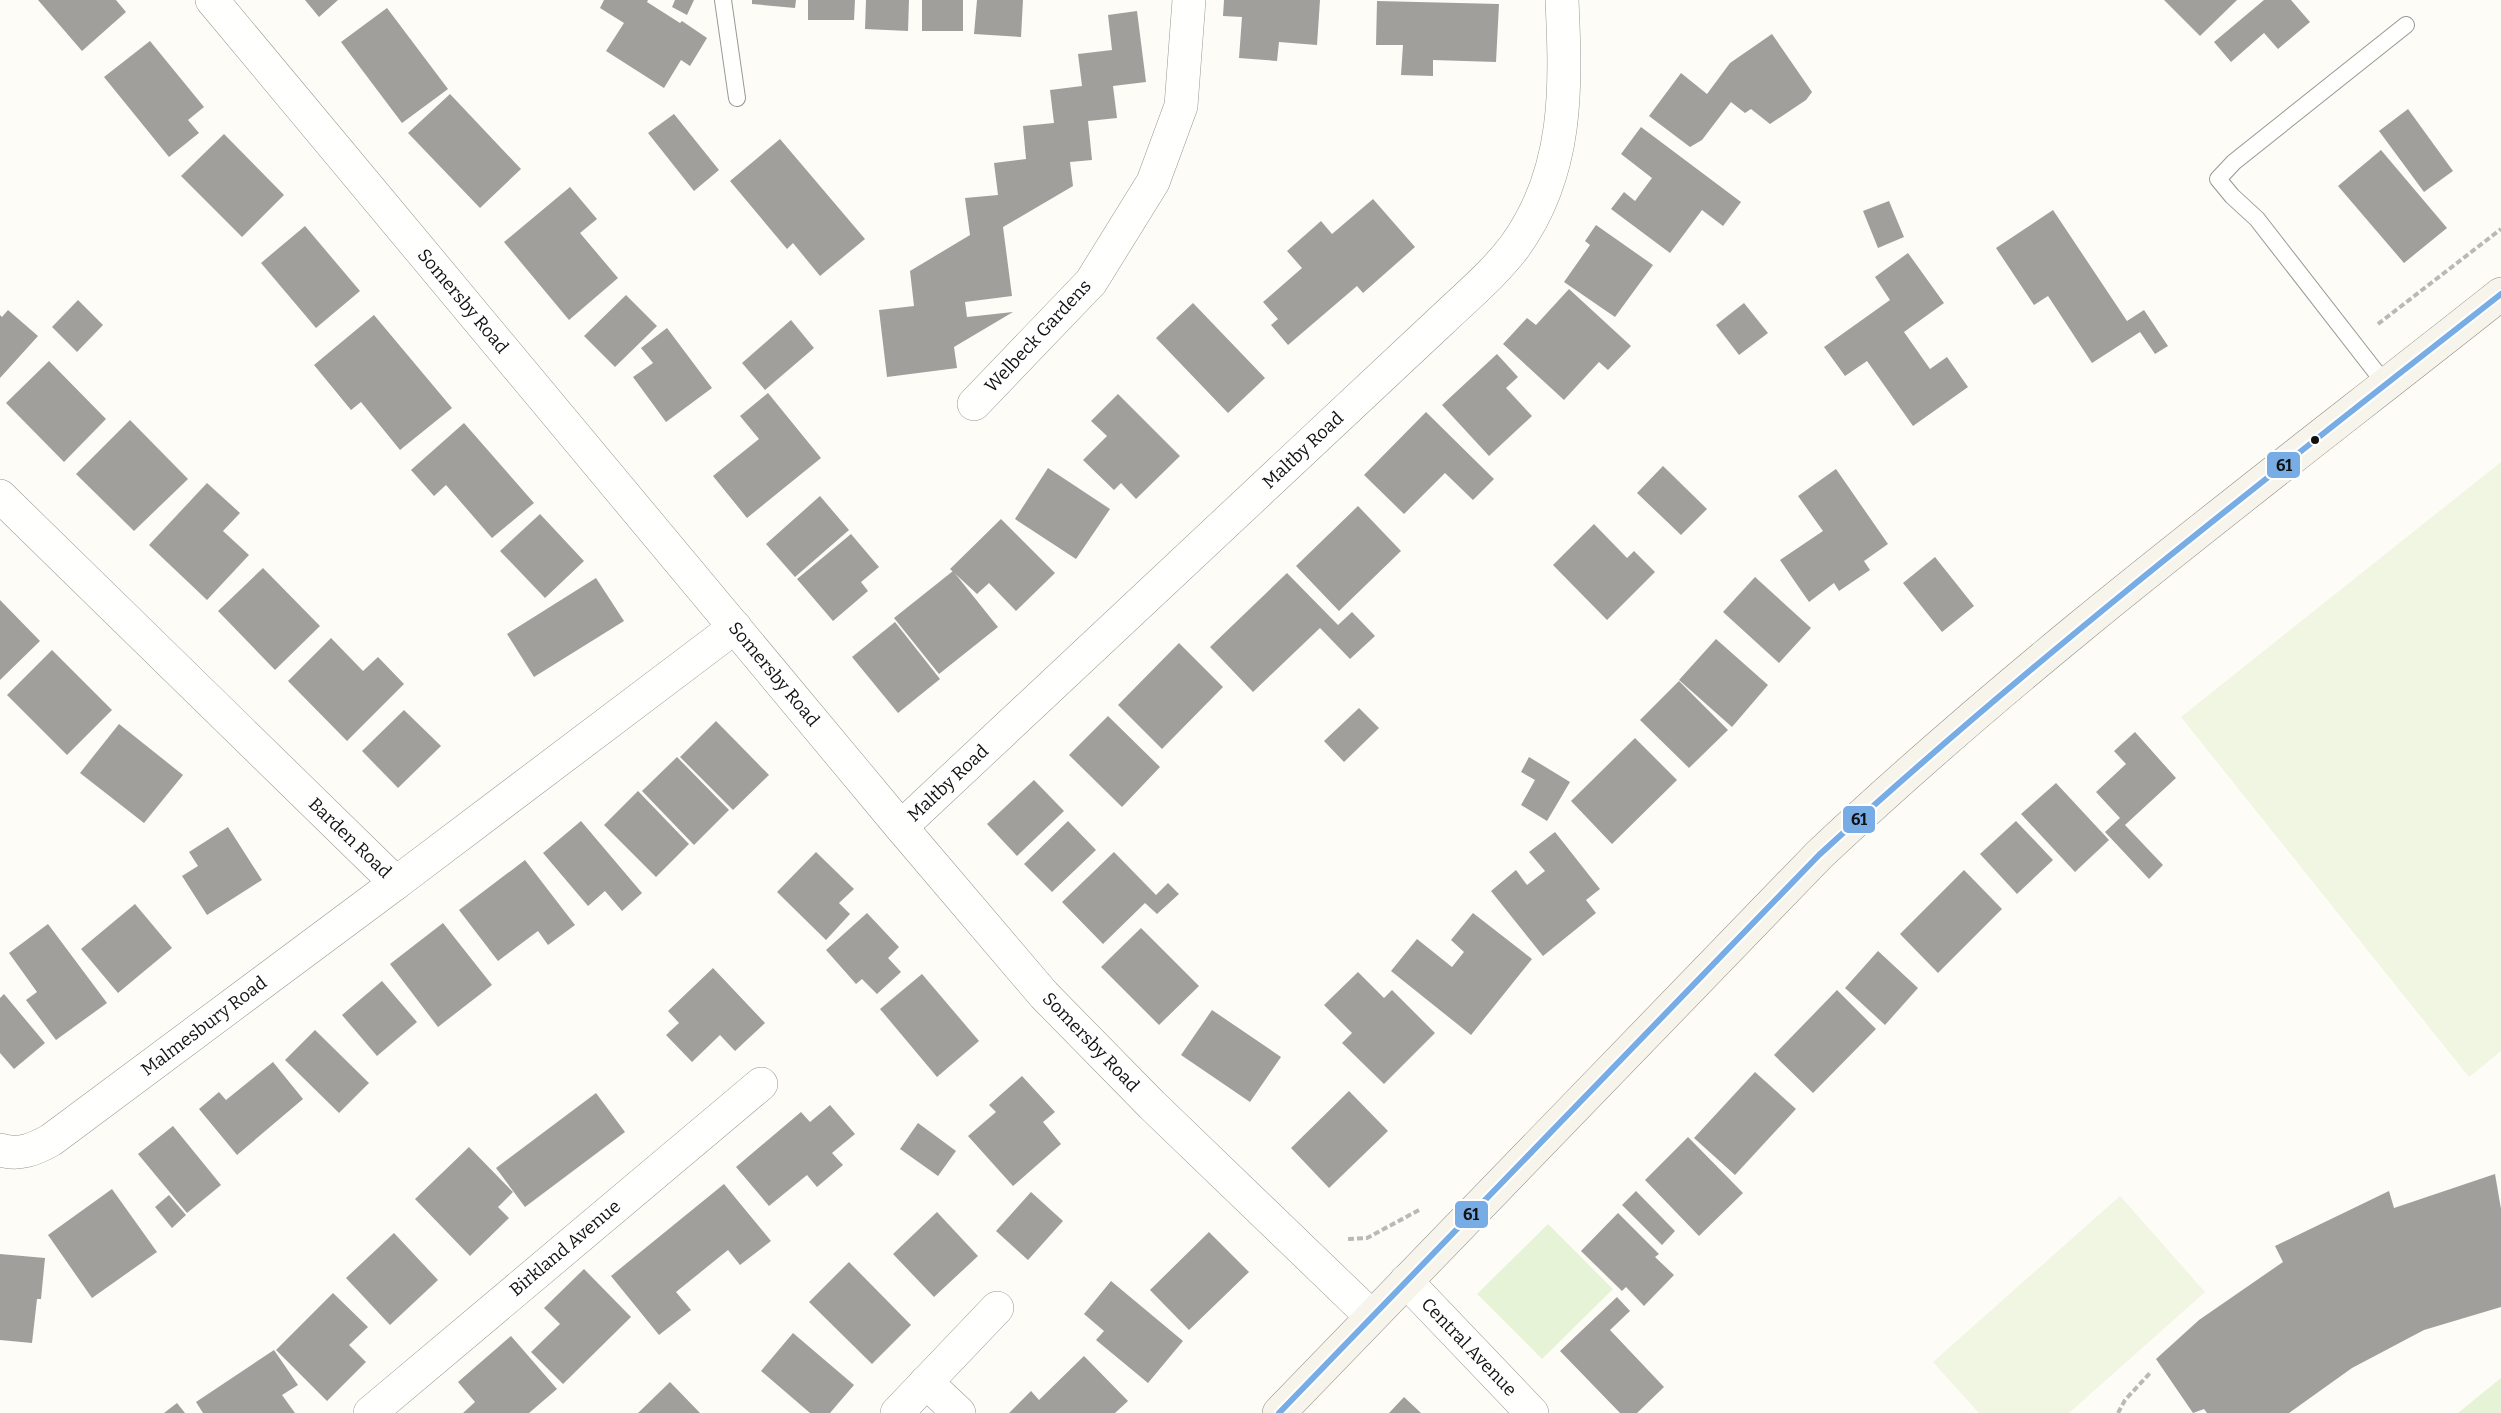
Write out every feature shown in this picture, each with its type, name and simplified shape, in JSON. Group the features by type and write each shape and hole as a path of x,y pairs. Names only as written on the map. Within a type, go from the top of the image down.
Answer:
{"main road":[{"path":"1279,1413 1820,855 1896,783 2127,587 2501,294"}],"street":[{"name":"Somersby Road","path":"212,0 901,827 1044,995 1152,1105 1371,1316"},
{"name":"Welbeck Gardens","path":"974,404 1091,282 1153,182 1181,106 1190,0"},
{"name":"Maltby Road","path":"901,827 1441,321 1494,270 1515,246 1554,165 1560,138 1566,75 1562,0"},
{"name":"Barden Road","path":"0,496 396,883 735,627"},
{"name":"Malmesbury Road","path":"2,1151 35,1149 51,1140 396,883"},
{"name":"Birkland Avenue","path":"370,1413 760,1084"},
{"name":"Central Avenue","path":"1406,1281 1532,1413"},
{"path":"897,1413 997,1308"},
{"path":"926,1382 959,1413"}],"lane":[{"path":"723,0 737,98"},
{"path":"2386,385 2257,219 2232,196 2218,179 2234,162 2406,25"}],"path":[{"path":"2353,342 2501,229"},
{"path":"1296,1244 1367,1238 1424,1207 1452,1233"},
{"path":"2118,1413 2125,1400 2150,1373"}],"green space":[{"path":"2501,462 2501,1051 2469,1077 2181,717"},
{"path":"2120,1196 2205,1292 2069,1413 1979,1413 1933,1362"},
{"path":"1548,1224 1613,1289 1542,1359 1477,1294"},
{"path":"2501,1378 2501,1413 2458,1413"}],"building":[{"path":"38,0 116,0 126,12 82,51"},
{"path":"305,0 338,0 319,17"},
{"path":"604,0 648,0 647,2 707,38 690,66 681,60 664,88 606,51 624,23 600,8"},
{"path":"675,0 694,0 687,15 672,7"},
{"path":"752,0 796,0 795,8 752,4"},
{"path":"808,0 855,0 854,20 808,20"},
{"path":"866,0 909,0 908,31 865,29"},
{"path":"922,0 963,0 963,31 922,31"},
{"path":"977,0 1023,0 1021,37 974,34"},
{"path":"1224,0 1320,0 1317,45 1279,42 1277,61 1239,58 1242,17 1223,16"},
{"path":"2164,0 2237,0 2200,36"},
{"path":"2264,0 2291,0 2310,22 2278,49 2264,33 2231,62 2214,42"},
{"path":"1377,1 1499,4 1496,62 1433,60 1433,76 1401,75 1403,45 1376,45"},
{"path":"387,8 448,89 402,123 341,42"},
{"path":"1137,11 1146,82 1113,86 1117,118 1088,121 1092,160 1070,162 1073,186 1003,227 1012,296 965,302 967,317 1013,312 954,347 957,368 887,377 879,310 914,306 910,271 970,235 965,198 998,195 994,163 1026,159 1023,126 1054,123 1050,90 1082,86 1078,54 1112,50 1108,15"},
{"path":"1772,34 1812,92 1806,100 1770,124 1751,109 1745,113 1731,102 1702,140 1690,147 1649,116 1681,73 1707,94 1730,63"},
{"path":"150,41 204,107 188,120 199,133 169,157 104,77"},
{"path":"450,94 521,169 480,208 408,133"},
{"path":"2408,109 2453,171 2424,192 2379,131"},
{"path":"674,114 719,170 694,191 648,133"},
{"path":"1641,127 1741,202 1723,226 1702,210 1670,253 1611,209 1624,192 1635,201 1652,178 1621,154"},
{"path":"224,134 284,195 242,237 181,176"},
{"path":"780,139 865,239 820,276 793,243 787,249 730,181"},
{"path":"2381,150 2447,228 2404,263 2338,186"},
{"path":"570,187 597,219 580,233 618,278 569,320 504,242"},
{"path":"1373,199 1415,247 1363,293 1357,286 1288,345 1271,325 1278,319 1263,302 1302,268 1287,251 1321,221 1332,234"},
{"path":"1889,201 1904,237 1878,248 1863,211"},
{"path":"2053,210 2127,321 2144,310 2168,346 2155,354 2140,332 2092,363 2048,296 2034,305 1996,248"},
{"path":"1596,225 1653,265 1615,317 1564,282 1590,245 1585,241"},
{"path":"305,226 360,291 316,328 261,263"},
{"path":"1908,253 1944,303 1904,332 1930,369 1947,357 1968,387 1913,426 1867,361 1845,376 1824,347 1890,300 1875,277"},
{"path":"1569,289 1631,346 1608,370 1599,362 1564,400 1503,344 1527,318 1536,325"},
{"path":"626,295 657,326 615,367 584,336"},
{"path":"78,300 103,325 77,352 52,327"},
{"path":"1193,303 1265,378 1228,413 1156,338"},
{"path":"1744,303 1768,333 1739,355 1716,325"},
{"path":"8,310 38,336 0,378 0,315 2,317"},
{"path":"374,315 452,408 400,450 361,402 351,410 314,365"},
{"path":"791,320 814,348 765,390 742,363"},
{"path":"667,328 712,388 666,422 633,377 653,363 641,348"},
{"path":"1497,354 1518,377 1506,388 1532,416 1489,456 1442,405"},
{"path":"49,361 106,419 64,462 6,403"},
{"path":"768,393 821,458 747,518 713,476 759,439 740,416"},
{"path":"1118,394 1180,456 1136,499 1121,483 1114,490 1083,460 1107,436 1091,421"},
{"path":"1426,412 1494,479 1473,500 1445,473 1404,514 1364,475"},
{"path":"130,420 188,479 134,531 76,474"},
{"path":"464,423 534,503 492,538 446,485 434,496 411,470"},
{"path":"1663,466 1707,509 1681,535 1637,493"},
{"path":"1048,468 1110,509 1076,559 1015,519"},
{"path":"1836,469 1888,544 1864,561 1870,570 1839,591 1834,583 1809,602 1780,560 1823,531 1798,496"},
{"path":"207,483 240,513 223,531 249,555 207,600 149,545"},
{"path":"820,496 849,530 795,577 766,544"},
{"path":"1358,506 1401,551 1339,611 1296,566"},
{"path":"540,514 584,561 545,598 500,551"},
{"path":"1001,519 1055,573 1016,611 989,583 977,594 950,569"},
{"path":"1594,524 1627,558 1634,551 1655,572 1607,620 1553,565"},
{"path":"851,534 879,567 861,582 868,591 833,621 797,579"},
{"path":"1935,557 1974,606 1942,632 1903,583"},
{"path":"263,568 320,626 275,670 218,611"},
{"path":"953,571 998,627 939,674 894,618"},
{"path":"1287,573 1338,625 1352,612 1375,636 1350,659 1320,628 1253,692 1210,647"},
{"path":"1755,577 1811,628 1779,663 1723,612"},
{"path":"596,578 624,621 534,677 507,634"},
{"path":"0,600 40,641 0,680"},
{"path":"895,622 940,679 898,713 852,657"},
{"path":"331,638 363,671 378,657 404,684 347,741 288,681"},
{"path":"1716,639 1768,685 1732,727 1679,680"},
{"path":"1179,643 1223,687 1162,749 1118,705"},
{"path":"52,650 112,710 67,755 7,695"},
{"path":"1679,681 1728,730 1689,768 1640,720"},
{"path":"1359,708 1379,728 1344,762 1324,741"},
{"path":"404,710 441,746 398,788 362,751"},
{"path":"1108,716 1160,767 1122,807 1069,755"},
{"path":"716,721 769,775 733,810 680,757"},
{"path":"119,724 183,775 144,823 80,773"},
{"path":"2135,732 2176,778 2125,825 2163,865 2149,879 2105,832 2120,818 2096,792 2126,764 2114,751"},
{"path":"1635,738 1677,780 1612,844 1571,801"},
{"path":"677,757 729,810 694,845 642,791"},
{"path":"1529,757 1570,782 1547,821 1521,805 1535,780 1521,772"},
{"path":"1034,780 1064,811 1017,856 987,824"},
{"path":"2056,783 2109,840 2075,872 2021,814"},
{"path":"638,791 689,844 656,877 604,825"},
{"path":"581,821 642,893 622,911 605,891 588,906 543,853"},
{"path":"1068,821 1096,850 1052,892 1024,864"},
{"path":"2016,821 2053,860 2017,894 1980,854"},
{"path":"228,827 262,880 207,915 182,876 198,866 189,852"},
{"path":"1555,832 1600,889 1586,900 1596,913 1543,956 1491,891 1516,870 1527,885 1545,871 1529,852"},
{"path":"816,852 854,889 839,903 850,914 826,940 777,892"},
{"path":"1114,852 1156,895 1168,883 1179,894 1157,914 1145,903 1103,944 1062,902"},
{"path":"525,860 575,925 548,945 538,931 498,961 459,910"},
{"path":"1964,870 2002,909 1938,973 1900,934"},
{"path":"135,904 172,948 118,993 81,949"},
{"path":"867,913 899,947 888,958 901,972 877,994 862,979 856,984 826,950"},
{"path":"1473,913 1532,959 1471,1035 1391,971 1417,939 1452,967 1464,952 1451,940"},
{"path":"443,923 492,985 438,1027 390,964"},
{"path":"48,924 107,1003 56,1040 26,1000 37,992 9,953"},
{"path":"1141,928 1199,986 1159,1025 1101,967"},
{"path":"1878,951 1918,988 1885,1025 1845,988"},
{"path":"713,968 765,1023 735,1051 720,1035 692,1062 666,1035 679,1023 668,1011"},
{"path":"1358,972 1384,998 1392,990 1435,1033 1384,1084 1342,1043 1352,1033 1324,1005"},
{"path":"922,974 979,1041 937,1077 880,1009"},
{"path":"382,981 417,1022 377,1056 342,1015"},
{"path":"1837,990 1876,1029 1813,1093 1774,1055"},
{"path":"4,994 45,1043 14,1069 0,1053 0,998"},
{"path":"1212,1010 1281,1057 1250,1102 1181,1055"},
{"path":"315,1030 369,1083 339,1113 285,1060"},
{"path":"273,1062 303,1099 237,1155 199,1109 219,1092 226,1100"},
{"path":"1755,1072 1796,1109 1735,1175 1694,1138"},
{"path":"1022,1076 1055,1112 1043,1122 1061,1144 1013,1186 968,1136 996,1112 989,1105"},
{"path":"1349,1091 1388,1131 1329,1188 1291,1148"},
{"path":"596,1093 625,1132 525,1207 496,1168"},
{"path":"830,1105 855,1134 832,1153 843,1165 817,1187 807,1175 769,1206 736,1167 801,1112 810,1122"},
{"path":"918,1123 956,1151 938,1176 900,1149"},
{"path":"173,1126 221,1185 187,1213 138,1154"},
{"path":"1688,1137 1743,1193 1699,1236 1645,1180"},
{"path":"469,1147 513,1192 498,1207 509,1218 470,1256 415,1199"},
{"path":"2495,1174 2501,1209 2501,1307 2424,1330 2352,1368 2289,1413 2207,1413 2204,1409 2193,1413 2156,1359 2199,1320 2283,1262 2275,1246 2389,1191 2394,1208"},
{"path":"724,1184 771,1241 740,1265 728,1250 676,1292 691,1310 659,1335 611,1276"},
{"path":"112,1189 157,1252 92,1298 48,1235"},
{"path":"1636,1191 1675,1231 1662,1245 1622,1205"},
{"path":"1031,1192 1063,1221 1028,1260 996,1231"},
{"path":"169,1195 186,1215 172,1228 155,1207"},
{"path":"937,1212 978,1256 934,1297 893,1254"},
{"path":"1618,1213 1659,1254 1655,1257 1674,1275 1644,1306 1626,1287 1622,1291 1581,1251"},
{"path":"1209,1232 1249,1272 1189,1330 1150,1290"},
{"path":"394,1233 438,1280 390,1325 346,1278"},
{"path":"0,1254 45,1258 41,1299 37,1299 32,1343 0,1340"},
{"path":"849,1262 911,1325 872,1364 809,1302"},
{"path":"584,1269 631,1317 563,1384 531,1352 560,1324 544,1308"},
{"path":"1111,1281 1183,1341 1148,1383 1096,1340 1104,1331 1084,1314"},
{"path":"333,1293 368,1327 349,1345 366,1362 327,1401 276,1350"},
{"path":"1617,1297 1630,1311 1610,1330 1664,1387 1637,1413 1620,1413 1560,1351"},
{"path":"793,1333 854,1385 830,1413 810,1413 761,1371"},
{"path":"511,1336 557,1389 529,1413 463,1413 475,1402 458,1382"},
{"path":"274,1350 298,1385 282,1395 295,1413 203,1413 196,1402"},
{"path":"1084,1356 1128,1401 1115,1413 1009,1413 1031,1391 1039,1400"},
{"path":"670,1382 700,1413 638,1413"},
{"path":"1404,1397 1421,1413 1389,1413"},
{"path":"177,1403 185,1413 164,1413"}],"transit line":[{"name":"61","path":"1279,1413 1819,855 1984,709 2154,568 2501,294"}]}
